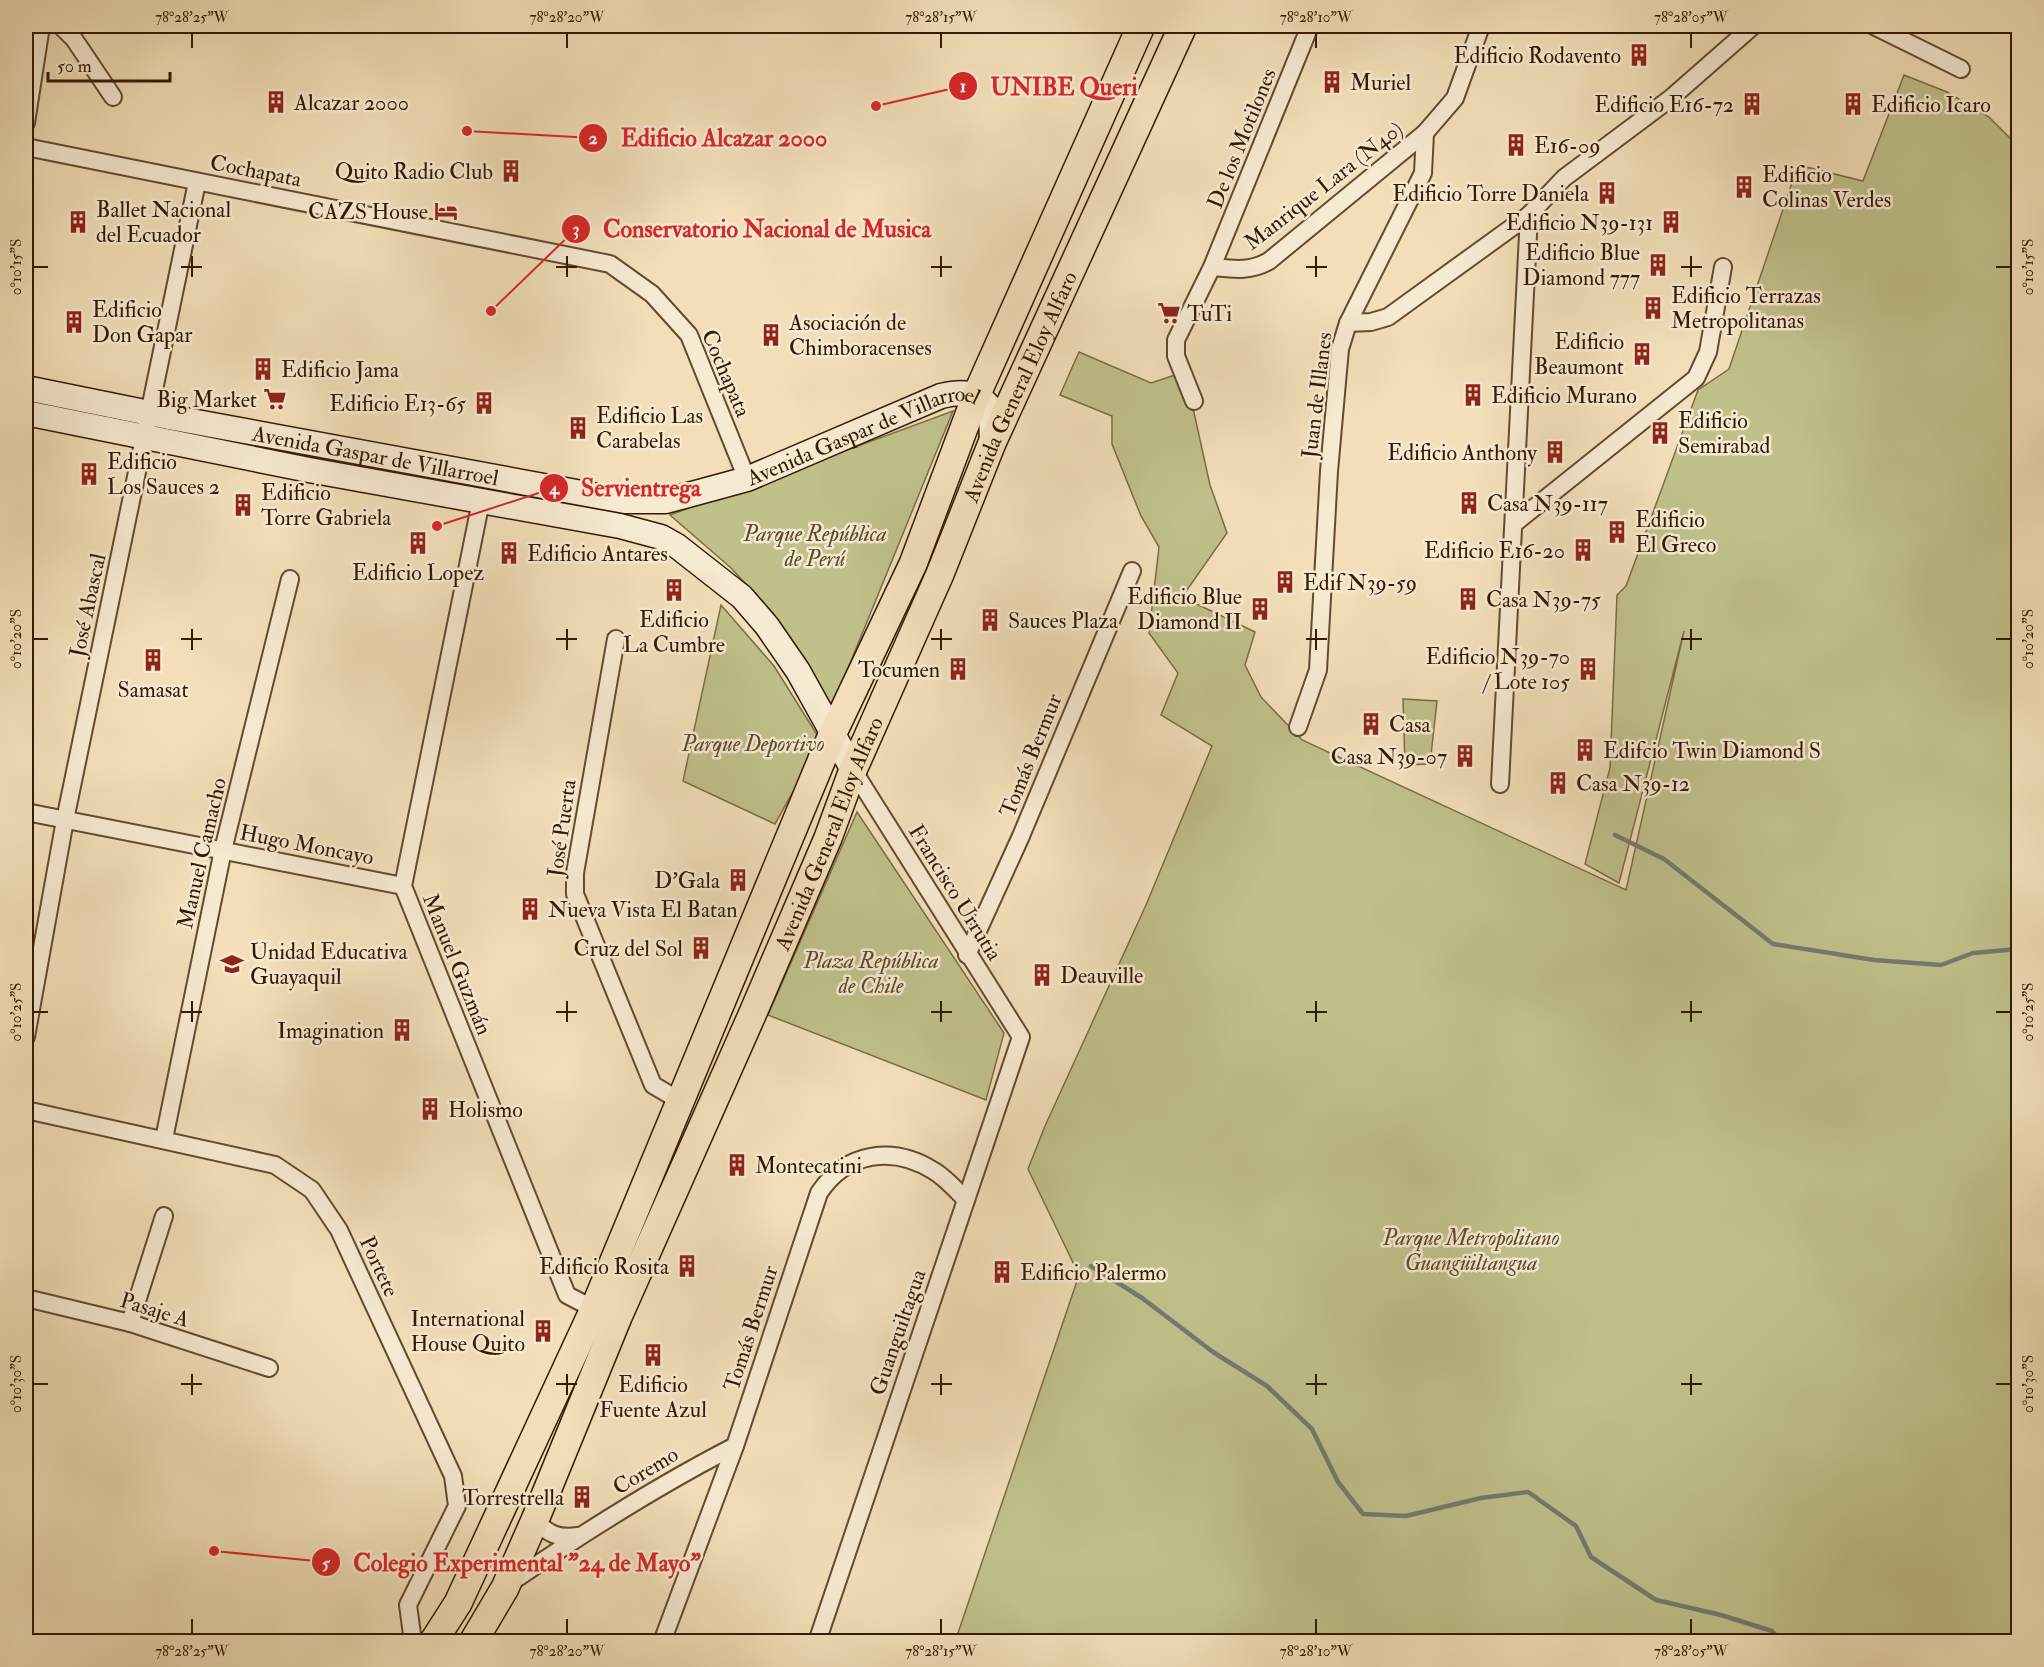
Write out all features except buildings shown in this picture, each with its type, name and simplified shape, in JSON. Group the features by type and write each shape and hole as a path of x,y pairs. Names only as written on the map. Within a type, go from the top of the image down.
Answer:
{"main road":[{"name":"Avenida General Eloy Alfaro","path":"433,1641 458,1603 594,1310 832,735 914,564 976,396 1141,26"},
{"name":"Avenida General Eloy Alfaro","path":"473,1641 505,1587 535,1520 618,1317 828,838 853,770 940,574 992,444 1183,26"},
{"name":"Avenida Gaspar de Villarroel","path":"26,388 148,425 481,501 620,526 661,537 677,546 742,597 798,671 853,770"},
{"name":"Avenida Gaspar de Villarroel","path":"26,413 148,425 625,501 666,501 747,479 941,396 958,392 976,396 991,409 992,444"},
{"path":"620,526 627,511 625,501"},
{"path":"661,537 658,525 660,512 666,501"}],"street":[{"path":"26,123 40,26"},
{"path":"61,26 74,39 113,97"},
{"name":"De los Motilones","path":"1194,401 1176,356 1176,340 1212,267 1310,26"},
{"path":"1425,133 1455,98 1481,26"},
{"path":"1348,323 1371,322 1388,317 1529,215 1564,178 1671,98 1753,26"},
{"path":"1874,26 1961,69"},
{"name":"Manrique Lara (N40)","path":"1212,267 1244,270 1258,268 1425,133"},
{"name":"Juan de Illanes","path":"1298,727 1318,669 1329,471 1340,349 1348,323 1423,173 1425,133"},
{"name":"Cochapata","path":"26,147 610,264 652,294 689,335 747,479"},
{"name":"José Abascal","path":"26,1037 65,820 148,425 196,182"},
{"path":"1500,784 1529,215"},
{"path":"1515,523 1696,378 1708,352 1723,267"},
{"name":"Manuel Guzmán","path":"481,501 403,886 567,1295 594,1310"},
{"name":"Tomás Bermur","path":"967,954 1021,836 1132,571"},
{"name":"Manuel Camacho","path":"164,1139 223,850 290,579"},
{"name":"José Puerta","path":"616,639 576,865 575,894 653,1085 682,1102"},
{"name":"Francisco Urrutia","path":"853,770 1021,1037"},
{"name":"Hugo Moncayo","path":"26,812 403,886"},
{"name":"Guanguiltagua","path":"817,1641 1021,1037"},
{"name":"Portete","path":"26,1110 275,1165 312,1190 339,1230 453,1476 456,1506 408,1605 413,1641"},
{"name":"Tomás Bermur","path":"662,1641 735,1446 819,1193 828,1179 845,1165 868,1157 895,1156 915,1161 936,1172 966,1200"},
{"path":"130,1323 164,1216"},
{"name":"Pasaje A","path":"26,1298 130,1323 269,1368"},
{"name":"Coremo","path":"505,1587 579,1536 685,1472 735,1446"},
{"path":"535,1520 546,1533 564,1538 579,1536"}],"green space":[{"name":"Parque Metropolitano Guangüiltangua","path":"1904,75 1947,92 1989,117 2018,146 2018,1641 955,1642 1079,1275 1028,1169 1045,1126 1146,905 1212,746 1161,715 1178,673 1149,633 1159,547 1141,516 1112,444 1112,416 1060,395 1079,352 1151,383 1175,375 1193,408 1210,485 1227,533 1182,597 1255,632 1245,665 1261,697 1302,740 1626,890 1684,631 1619,883 1585,864 1610,768 1617,595 1626,586 1698,390 1729,369 1798,165 1863,181"},
{"name":"Parque República de Perú","path":"953,411 831,710 773,613 731,568 670,515"},
{"name":"Parque Deportivo","path":"721,605 774,666 821,741 775,824 683,781"},
{"path":"1403,699 1437,701 1430,764 1405,765"},
{"name":"Plaza República de Chile","path":"857,812 1004,1033 986,1100 768,1015"}],"waterway":[{"path":"1615,835 1664,859 1773,944 1874,960 1941,965 1973,953 2018,949"},
{"path":"1091,1266 1142,1298 1213,1352 1267,1386 1312,1429 1338,1482 1363,1514 1406,1516 1481,1498 1528,1492 1576,1526 1591,1557 1656,1600 1721,1615 1772,1631 1782,1642"}],"place":[{"name":"Edificio Rodavento","path":"1639,55"},
{"name":"Muriel","path":"1332,82"},
{"name":"Alcazar 2000","path":"276,102"},
{"name":"Edificio E16-72","path":"1752,104"},
{"name":"Edificio Icaro","path":"1853,104"},
{"name":"UNIBE Queri","path":"876,106"},
{"name":"Edificio Alcazar 2000","path":"467,131"},
{"name":"E16-09","path":"1516,145"},
{"name":"Quito Radio Club","path":"511,171"},
{"name":"Edificio Colinas Verdes","path":"1744,187"},
{"name":"Edificio Torre Daniela","path":"1607,193"},
{"name":"CAZS House","path":"446,211"},
{"name":"Ballet Nacional del Ecuador","path":"78,222"},
{"name":"Edificio N39-131","path":"1671,222"},
{"name":"Edificio Blue Diamond 777","path":"1658,265"},
{"name":"Edificio Terrazas Metropolitanas","path":"1653,308"},
{"name":"Conservatorio Nacional de Musica","path":"491,311"},
{"name":"TuTi","path":"1169,313"},
{"name":"Edificio Don Gapar","path":"74,322"},
{"name":"Asociación de Chimboracenses","path":"771,335"},
{"name":"Edificio Beaumont","path":"1642,354"},
{"name":"Edificio Jama","path":"263,369"},
{"name":"Edificio Murano","path":"1473,395"},
{"name":"Big Market","path":"275,399"},
{"name":"Edificio E13-65","path":"484,403"},
{"name":"Edificio Las Carabelas","path":"578,428"},
{"name":"Edificio Semirabad","path":"1660,433"},
{"name":"Edificio Anthony","path":"1555,452"},
{"name":"Edificio Los Sauces 2","path":"89,474"},
{"name":"Casa N39-117","path":"1469,503"},
{"name":"Edificio Torre Gabriela","path":"243,505"},
{"name":"Servientrega","path":"437,526"},
{"name":"Edificio El Greco","path":"1617,532"},
{"name":"Edificio Lopez","path":"418,543"},
{"name":"Edificio E16-20","path":"1583,550"},
{"name":"Edificio Antares","path":"509,553"},
{"name":"Edif N39-59","path":"1285,582"},
{"name":"Edificio La Cumbre","path":"674,590"},
{"name":"Casa N39-75","path":"1468,599"},
{"name":"Edificio Blue Diamond II","path":"1260,609"},
{"name":"Sauces Plaza","path":"990,620"},
{"name":"Samasat","path":"153,660"},
{"name":"Tocumen","path":"958,669"},
{"name":"Edificio N39-70 / Lote 105","path":"1588,669"},
{"name":"Casa","path":"1371,724"},
{"name":"Edifcio Twin Diamond S","path":"1585,750"},
{"name":"Casa N39-07","path":"1465,756"},
{"name":"Casa N39-12","path":"1558,783"},
{"name":"D'Gala","path":"738,880"},
{"name":"Nueva Vista El Batan","path":"530,909"},
{"name":"Cruz del Sol","path":"701,948"},
{"name":"Unidad Educativa Guayaquil","path":"232,964"},
{"name":"Deauville","path":"1042,975"},
{"name":"Imagination","path":"402,1030"},
{"name":"Holismo","path":"430,1109"},
{"name":"Montecatini","path":"737,1165"},
{"name":"Edificio Rosita","path":"687,1266"},
{"name":"Edificio Palermo","path":"1002,1272"},
{"name":"International House Quito","path":"543,1331"},
{"name":"Edificio Fuente Azul","path":"653,1355"},
{"name":"Torrestrella","path":"582,1497"},
{"name":"Colegio Experimental \"24 de Mayo\"","path":"214,1551"}]}
